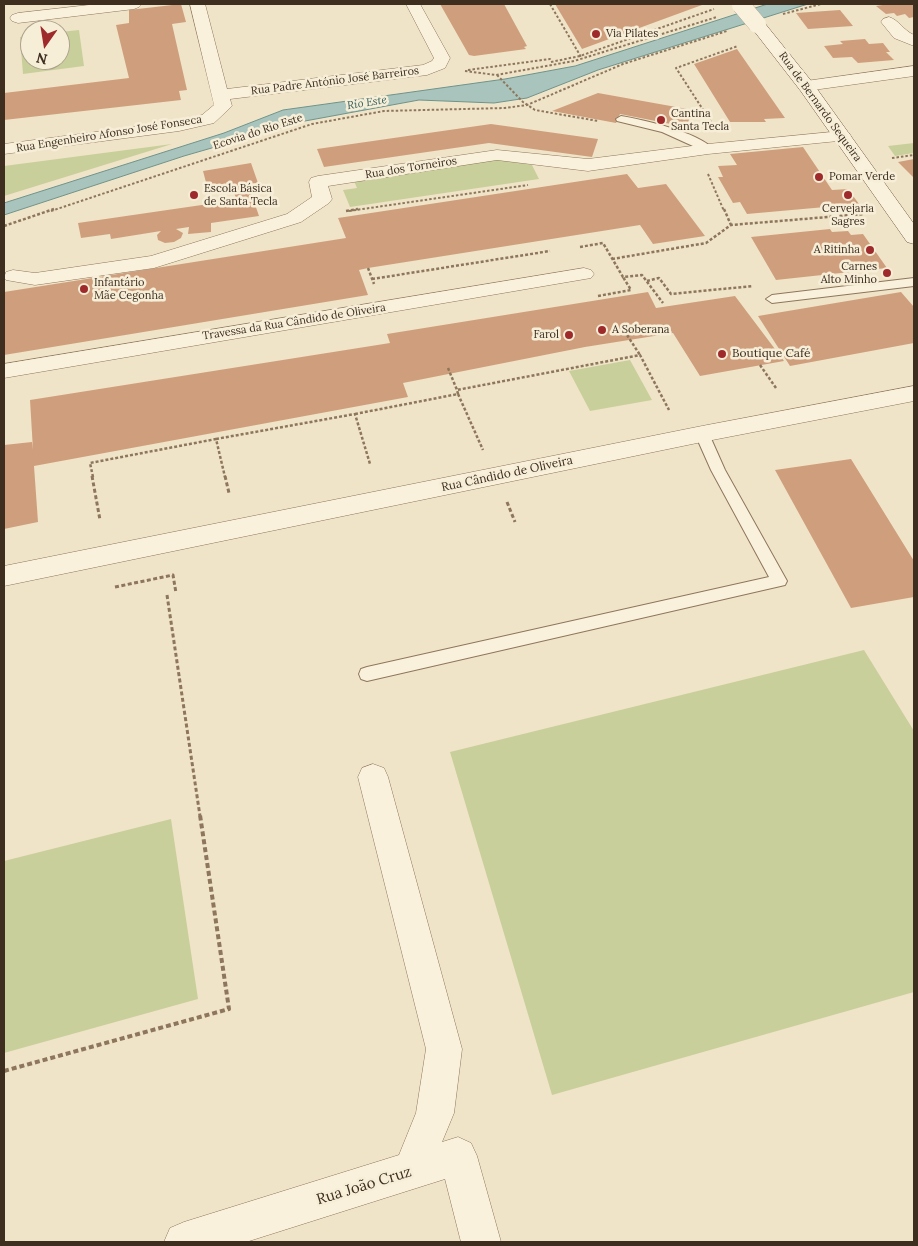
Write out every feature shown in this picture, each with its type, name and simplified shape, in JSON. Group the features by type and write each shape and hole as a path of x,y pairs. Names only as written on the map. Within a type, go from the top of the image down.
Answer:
{"street":[{"path":"18,18 134,4"},
{"path":"197,4 221,95"},
{"name":"Rua Padre António José Barreiros","path":"221,95 427,70 439,64 442,58 413,4"},
{"name":"Rua de Bernardo Sequeira","path":"740,4 806,86 842,136 909,221 914,238"},
{"path":"889,22 900,35 914,41"},
{"path":"806,86 914,70"},
{"name":"Rua Engenheiro Afonso José Fonseca","path":"4,150 179,126 208,119 223,106 221,95"},
{"name":"Rua dos Torneiros","path":"13,276 35,280 164,259 294,218 322,199 318,182 497,155 588,165 706,158 842,136"},
{"name":"Travessa da Rua Cândido de Oliveira","path":"4,371 584,274"},
{"name":"Rua Cândido de Oliveira","path":"4,576 702,434 914,393"},
{"path":"373,777 444,1049 435,1113 412,1171"},
{"name":"Rua João Cruz","path":"184,1242 458,1156 481,1242"}],"lane":[{"path":"621,118 681,135 706,158"},
{"path":"772,299 914,282"},
{"path":"368,674 779,582 718,470 702,434"}],"path":[{"path":"550,4 583,59"},
{"path":"782,16 785,12 821,4"},
{"path":"551,62 580,56 714,8"},
{"path":"460,69 496,75 583,59 721,15"},
{"name":"Ecovia do Rio Este","path":"4,226 312,124 384,111 505,108 527,105 623,64 729,30"},
{"path":"709,119 676,68 740,45"},
{"path":"465,71 550,59 553,65"},
{"path":"496,75 527,105"},
{"path":"892,158 914,155"},
{"path":"706,158 731,225"},
{"path":"612,259 706,243 731,225 872,214"},
{"path":"574,248 603,243 623,277 642,275 663,303"},
{"path":"372,279 555,251"},
{"path":"368,268 376,290"},
{"path":"647,280 659,278 671,294 759,285 772,299"},
{"path":"627,335 669,410"},
{"path":"457,390 640,356"},
{"path":"760,365 776,388"},
{"path":"448,368 481,447"},
{"path":"100,520 90,462 458,394"},
{"path":"354,414 370,464"},
{"path":"216,439 229,493"},
{"path":"506,500 516,522"},
{"path":"115,587 173,575 176,593"},
{"path":"4,1071 230,1008 166,595"}],"green space":[{"path":"79,30 84,66 70,68 70,31"},
{"path":"23,70 54,70 23,74"},
{"path":"914,143 914,153 895,156 888,146"},
{"path":"172,144 4,196 4,166"},
{"path":"496,159 532,165 539,179 350,207 343,190 357,188 354,181"},
{"path":"630,360 652,400 590,411 569,371"},
{"path":"864,650 914,731 914,992 552,1095 450,752"},
{"path":"171,819 198,999 4,1053 4,861"}],"water":[{"name":"Rio Este","path":"768,4 808,4 598,70 527,98 494,103 419,100 305,121 184,156 4,215 4,203 224,133 283,110 505,79 575,66"}],"building":[{"path":"181,4 186,22 172,24 187,90 179,91 181,100 4,120 4,93 129,78 116,25 129,23 129,10"},
{"path":"440,4 504,4 527,46 524,47 526,49 474,56 469,55"},
{"path":"555,4 700,4 702,5 582,49"},
{"path":"914,4 914,17 909,18 905,14 897,16 894,13 886,14 876,6"},
{"path":"840,10 853,26 808,29 796,13"},
{"path":"865,39 869,44 883,43 890,52 886,52 894,60 858,63 852,57 833,58 824,46 843,44 840,41"},
{"path":"737,49 785,118 764,119 766,122 730,122 694,64"},
{"path":"598,93 693,110 686,127 620,114 616,123 552,111"},
{"path":"491,124 598,139 592,157 489,143 324,167 317,149"},
{"path":"803,147 832,190 848,189 859,204 747,214 740,202 733,203 718,177 723,177 718,166 737,165 730,154"},
{"path":"914,159 914,178 898,162"},
{"path":"251,163 258,183 248,184 259,216 211,223 211,232 188,234 189,227 176,229 183,233 181,238 174,242 165,243 158,240 157,235 161,231 111,239 110,234 81,238 78,223 236,200 233,186 208,190 203,171"},
{"path":"627,174 638,188 666,184 705,236 653,244 640,225 368,268 359,270 368,295 4,355 4,292 346,238 338,218"},
{"path":"830,229 832,232 848,231 851,235 863,234 887,268 776,280 751,237"},
{"path":"648,292 656,308 735,296 784,361 700,376 673,333 585,347 403,383 408,397 34,466 38,522 4,529 4,445 32,442 33,450 30,400 390,343 387,334"},
{"path":"901,292 914,307 914,343 790,366 758,316"},
{"path":"851,459 914,561 914,597 851,608 775,470"}],"place":[{"name":"Via Pilates","path":"596,34"},
{"name":"Cantina Santa Tecla","path":"661,120"},
{"name":"Pomar Verde","path":"819,177"},
{"name":"Escola Básica de Santa Tecla","path":"194,195"},
{"name":"Cervejaria Sagres","path":"848,195"},
{"name":"A Ritinha","path":"870,250"},
{"name":"Carnes Alto Minho","path":"887,273"},
{"name":"Infantário Mãe Cegonha","path":"84,289"},
{"name":"A Soberana","path":"602,330"},
{"name":"Farol","path":"569,335"},
{"name":"Boutique Café","path":"722,354"}]}
